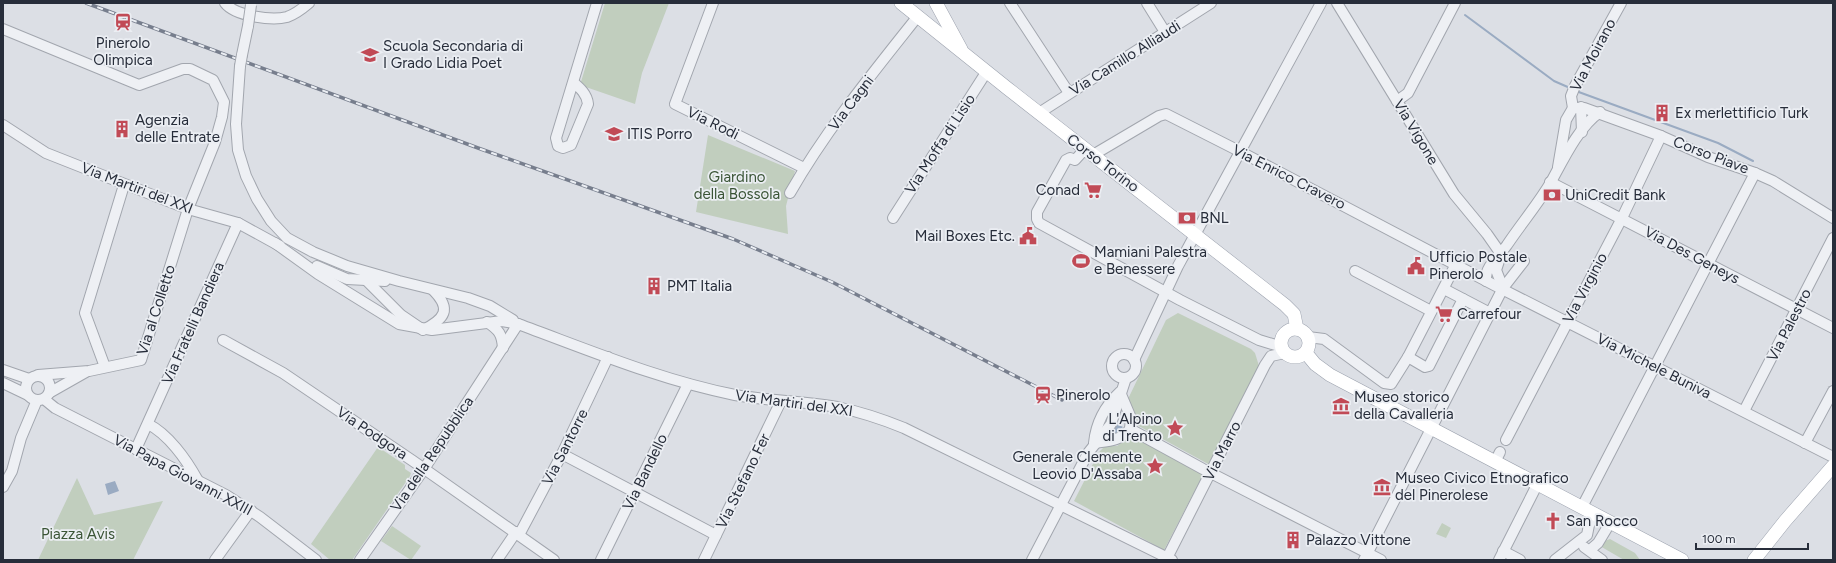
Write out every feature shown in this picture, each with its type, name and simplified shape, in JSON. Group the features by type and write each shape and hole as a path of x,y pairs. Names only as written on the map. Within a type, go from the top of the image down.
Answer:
{"main road":[{"name":"Corso Torino","path":"900,3 1285,305 1294,314 1297,329"},
{"path":"936,3 962,51"},
{"path":"1293,329 1302,331 1308,337 1310,346 1306,353 1302,356 1293,357 1283,350 1281,342 1285,334 1293,329"},
{"path":"1306,353 1315,364 1330,375 1430,427 1498,457 1538,483 1610,523 1682,560"},
{"path":"1754,560 1785,521 1833,466"}],"street":[{"path":"226,5 239,14 279,18 287,17 300,11 309,3"},
{"path":"573,82 580,88 587,98 588,104 571,145 563,148 558,146 556,138 573,82 597,3"},
{"name":"Via Rodi","path":"713,3 675,104 804,168"},
{"path":"1010,3 1069,93"},
{"path":"1147,3 1165,32"},
{"name":"Via Camillo Alliaudi","path":"1039,113 1211,3"},
{"path":"1032,560 1094,443 1111,424 1120,392 1126,378 1134,371 1134,360 1166,292 1321,3"},
{"path":"1397,101 1408,93 1455,3"},
{"name":"Via Moirano","path":"1582,132 1577,108 1571,96 1575,86 1621,3"},
{"path":"251,4 240,66 236,124 238,150 246,176 257,199 271,221 288,238 313,252 347,266 366,280 401,315 423,330 433,325 444,313 445,305 441,298 433,290"},
{"name":"Via Vigone","path":"1337,4 1454,194 1487,234 1501,254"},
{"name":"Via Cagni","path":"790,193 804,168 837,119 918,16"},
{"path":"3,29 139,85 183,69 190,69 213,80 224,102 222,117 215,142 188,209"},
{"name":"Via Moffa di Lisio","path":"893,218 987,72"},
{"name":"Via Moirano","path":"1558,167 1566,120 1577,108"},
{"name":"Corso Piave","path":"1577,108 1600,112 1661,136 1708,157 1755,173 1773,181 1833,218"},
{"name":"Via Moirano","path":"1486,281 1489,267 1501,254 1582,132 1591,120 1600,112"},
{"name":"Via Enrico Cravero","path":"1089,152 1162,114 1241,152 1486,281"},
{"name":"Via Martiri del XXI","path":"3,125 46,153 188,209 238,223 329,272 347,278 399,281"},
{"name":"Via Virginio","path":"1506,440 1622,218 1661,136"},
{"path":"1089,152 1075,160 1070,158 1066,160 1037,212 1037,219 1044,227 1259,340 1283,350"},
{"path":"1582,507 1755,173"},
{"name":"Via Des Geneys","path":"1550,182 1833,328"},
{"path":"105,367 84,313 124,185"},
{"name":"Via al Colletto","path":"34,377 89,371 138,362 142,358 188,209"},
{"name":"Via Fratelli Bandiera","path":"136,448 238,223"},
{"name":"Via Palestro","path":"1744,412 1833,238"},
{"name":"Via Martiri del XXI","path":"275,243 318,274 399,324 423,330 452,329 502,320 518,324 688,384 735,395 836,407 869,414 904,428 1168,559"},
{"name":"Via Moirano","path":"1497,272 1496,267 1500,260 1501,254"},
{"path":"1366,557 1430,427 1503,288 1524,261"},
{"path":"1308,337 1324,339 1384,383 1389,384 1394,381 1408,358 1456,264"},
{"name":"Via Martiri del XXI","path":"347,266 433,290 468,298 490,306 518,324"},
{"path":"1355,271 1431,311"},
{"path":"1486,281 1497,272 1503,288"},
{"name":"Via Michele Buniva","path":"1486,281 1503,288 1833,457"},
{"path":"1444,288 1490,313"},
{"path":"1408,358 1425,367 1429,366 1463,299"},
{"path":"487,322 498,329 502,335 503,348"},
{"name":"Via della Repubblica","path":"360,560 424,469 518,324"},
{"name":"Via Podgora","path":"223,340 283,373 554,560"},
{"name":"Via Marro","path":"1168,559 1267,362 1275,354 1283,350"},
{"path":"1126,378 1118,376 1113,371 1113,359 1118,355 1124,354 1134,360"},
{"name":"Via Santorre","path":"518,534 562,454 608,357"},
{"path":"3,370 34,377 45,377 50,382 40,397 22,438 12,471 3,487"},
{"name":"Via al Colletto","path":"40,397 89,371"},
{"path":"34,377 26,385 40,397"},
{"name":"Via Bandello","path":"601,560 636,492 688,384"},
{"name":"Via Papa Giovanni XXIII","path":"6,387 40,397 55,408 197,479 251,510 316,560"},
{"path":"1805,443 1833,391"},
{"path":"1120,392 1131,418 1134,431 1366,557 1381,560"},
{"name":"Via Stefano Fer","path":"704,560 781,401"},
{"path":"148,424 158,429 191,468 197,479"},
{"path":"1094,443 1114,440 1134,431"},
{"path":"562,454 716,535"},
{"path":"1520,560 1501,555 1538,483"},
{"path":"215,560 251,510"},
{"path":"1590,550 1591,543 1587,535 1589,525 1595,514"},
{"path":"1590,550 1598,543 1610,523"},
{"path":"497,560 518,534"},
{"path":"1555,560 1587,535"},
{"path":"1578,542 1602,560"}],"green space":[{"path":"605,3 669,3 642,73 635,104 580,85"},
{"name":"Giardino della Bossola","path":"708,135 795,171 786,206 788,234 696,212"},
{"path":"1178,313 1251,349 1255,353 1259,366 1210,465 1137,425 1136,415 1128,399 1166,320"},
{"path":"1132,435 1203,475 1164,550 1074,501 1099,452 1106,445 1117,446"},
{"path":"378,447 405,465 405,469 411,473 410,476 352,560 330,560 311,544"},
{"name":"Piazza Avis","path":"77,478 94,515 163,501 133,560 38,560"},
{"path":"1442,523 1451,528 1446,538 1436,534"},
{"path":"392,526 421,546 411,560 381,541"},
{"path":"1610,539 1635,553 1640,560 1624,560 1600,546 1602,542"}],"water":[{"path":"1117,424 1123,427 1115,434 1110,435"},
{"path":"115,481 119,491 108,495 105,484"}],"waterway":[{"path":"1465,15 1554,81 1570,88"},
{"path":"1576,91 1718,143 1753,161"}],"railway":[{"path":"86,3 478,148 733,239 832,282 1062,400"}],"place":[{"name":"Pinerolo Olimpica","path":"123,22"},
{"name":"Scuola Secondaria di I Grado Lidia Poet","path":"370,55"},
{"name":"Ex merlettificio Turk","path":"1662,113"},
{"name":"Agenzia delle Entrate","path":"122,129"},
{"name":"ITIS Porro","path":"614,134"},
{"name":"Conad","path":"1093,190"},
{"name":"UniCredit Bank","path":"1552,195"},
{"name":"BNL","path":"1187,218"},
{"name":"Mail Boxes Etc.","path":"1028,236"},
{"name":"Mamiani Palestra e Benessere","path":"1081,261"},
{"name":"Ufficio Postale Pinerolo","path":"1416,266"},
{"name":"PMT Italia","path":"654,286"},
{"name":"Carrefour","path":"1444,314"},
{"name":"Pinerolo","path":"1043,395"},
{"name":"Museo storico della Cavalleria","path":"1341,406"},
{"name":"L'Alpino di Trento","path":"1175,428"},
{"name":"Generale Clemente Leovio D'Assaba","path":"1155,466"},
{"name":"Museo Civico Etnografico del Pinerolese","path":"1382,487"},
{"name":"San Rocco","path":"1553,521"},
{"name":"Palazzo Vittone","path":"1293,540"}]}
